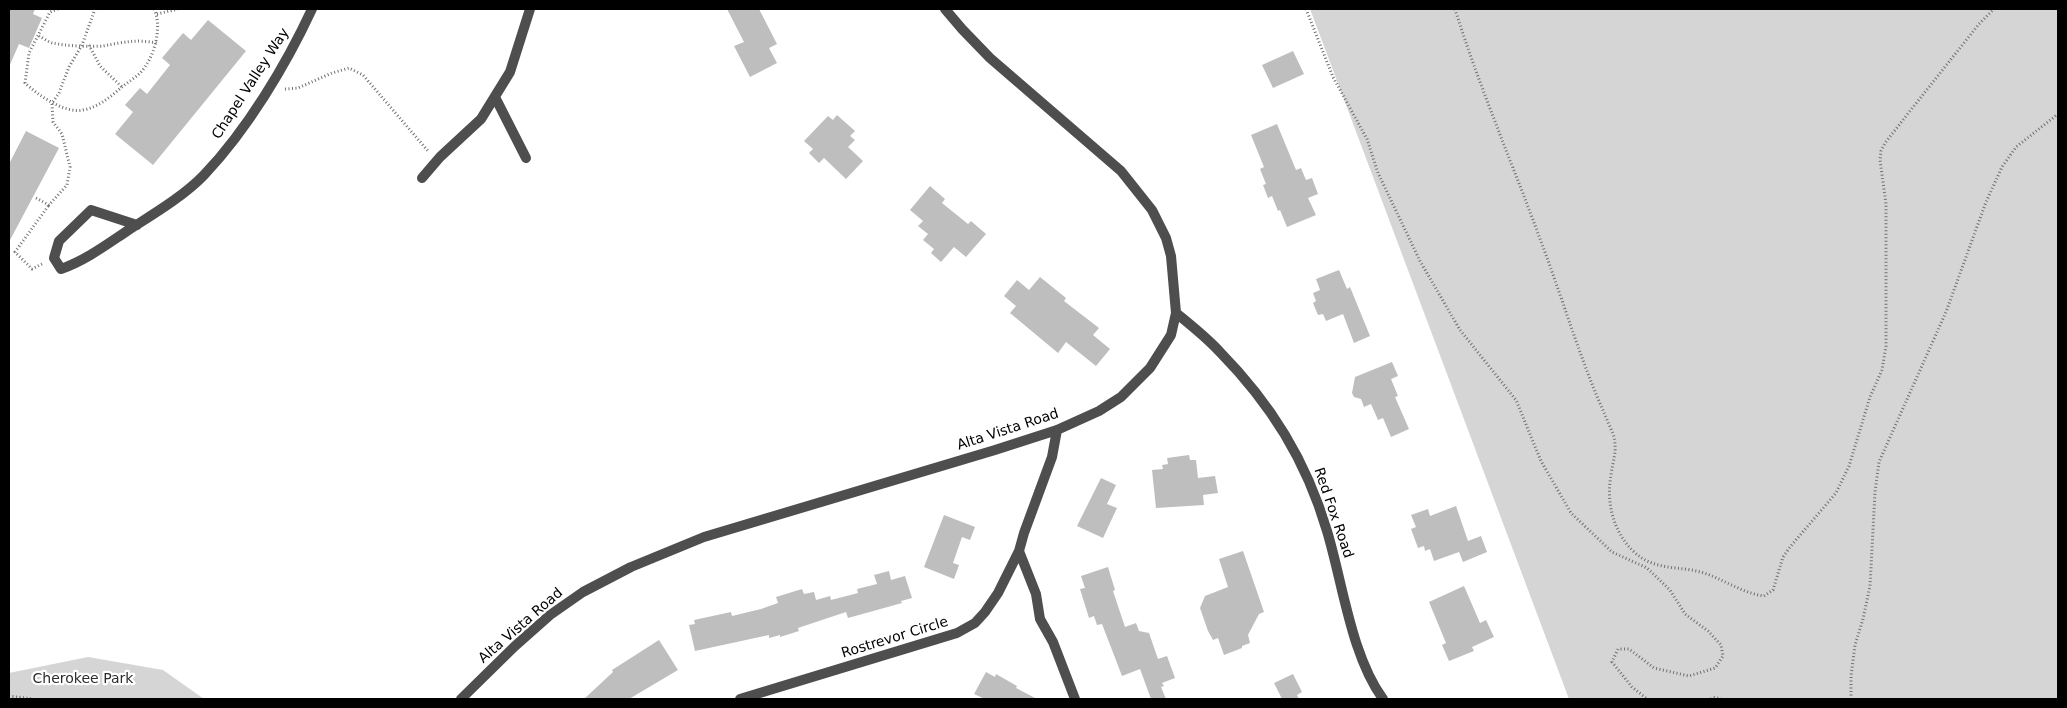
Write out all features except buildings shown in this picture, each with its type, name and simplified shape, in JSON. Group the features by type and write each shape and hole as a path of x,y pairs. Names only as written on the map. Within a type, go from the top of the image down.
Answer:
{"street":[{"name":"Chapel Valley Way","path":"54,258 61,269 82,261 137,225 203,176 238,135 297,42 312,9"},
{"path":"422,178 436,161 481,119 510,72 530,9"},
{"name":"Alta Vista Road","path":"461,699 550,615 583,592 631,567 670,550 713,535 1057,430 1099,411 1121,397 1143,376 1172,335 1176,313 1171,256 1158,222 1141,194 1121,170 990,58 945,9"},
{"path":"495,97 526,158"},
{"path":"54,258 59,241 91,210 137,225"},
{"name":"Red Fox Road","path":"1176,313 1218,350 1258,395 1278,421 1302,465 1327,531 1362,661 1374,686 1384,699"},
{"name":"Rostrevor Circle","path":"740,699 968,629 986,612 1019,552 1024,533 1052,457 1057,430"},
{"path":"1019,552 1036,594 1040,619 1053,642 1075,699"}],"path":[{"path":"58,9 50,12 29,53 25,83 41,97 52,103 82,111 107,101 141,72 157,43 157,14 154,9"},
{"path":"54,258 32,269 15,252 50,205 67,186 70,166 62,134 53,122 52,103 59,93 69,67 82,45 95,9"},
{"path":"157,14 178,9"},
{"path":"1306,9 1332,77 1367,139 1378,173 1420,261 1460,330 1516,400 1541,461 1571,513 1612,552 1647,568 1670,590 1685,614 1708,631 1720,645 1722,656 1715,668 1689,676 1654,668 1629,649 1618,649 1612,662 1632,686 1647,699"},
{"path":"1455,9 1540,236 1593,388 1613,436 1616,453 1608,496 1611,515 1619,532 1633,551 1647,561 1665,568 1703,572 1753,594 1764,596 1773,590 1784,557 1790,547 1836,494 1850,466 1870,397 1882,370 1886,346 1886,204 1880,160 1881,151 1885,143 1979,24 1994,9"},
{"path":"39,36 52,43 82,45 102,46 123,41 140,40 157,43"},
{"path":"89,45 100,66 122,87"},
{"path":"270,85 285,89 298,88 332,73 349,68 364,75 436,161"},
{"path":"1851,699 1851,676 1855,645 1870,586 1875,492 1879,462 1946,312 1986,202 2002,167 2016,147 2058,114"},
{"path":"36,198 50,205"},
{"path":"9,696 33,699"},
{"path":"1712,699 1713,697 1721,699"}],"green space":[{"path":"1310,9 2058,9 2058,699 1569,699"},
{"name":"Cherokee Park","path":"88,657 163,670 204,699 9,699 9,673"}]}
